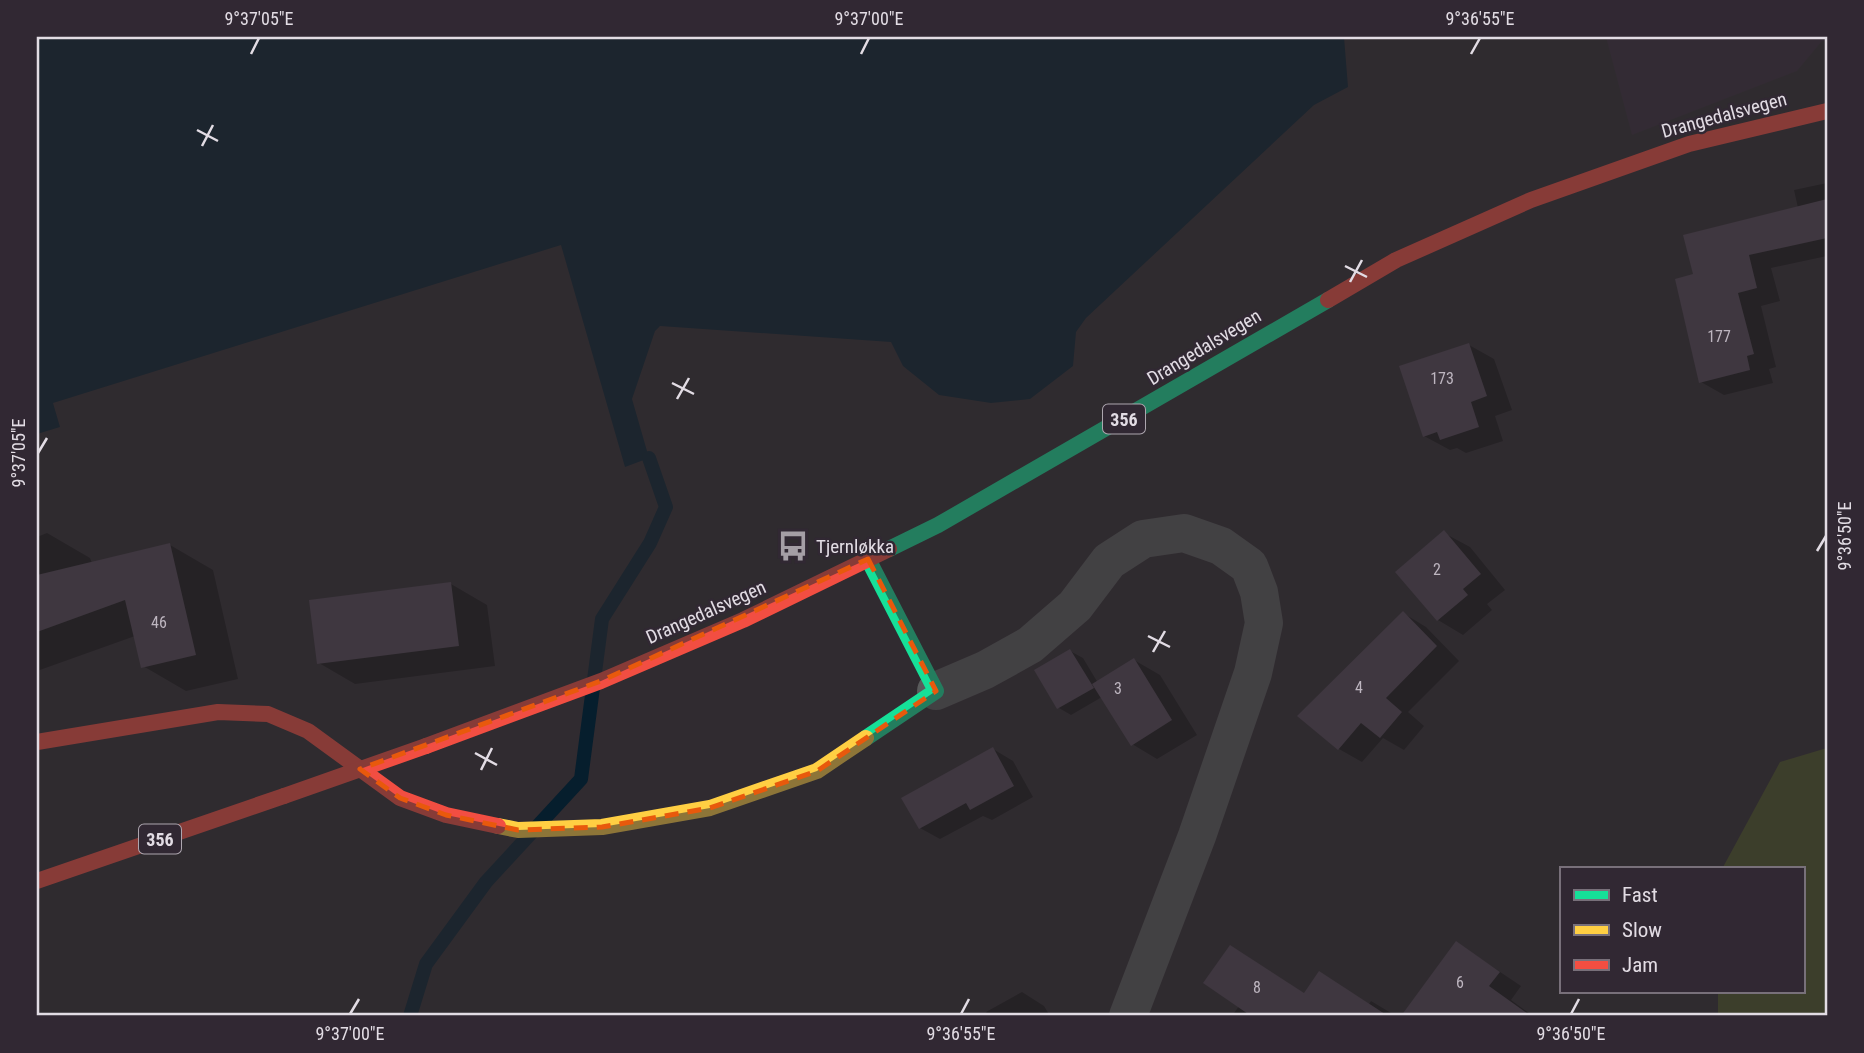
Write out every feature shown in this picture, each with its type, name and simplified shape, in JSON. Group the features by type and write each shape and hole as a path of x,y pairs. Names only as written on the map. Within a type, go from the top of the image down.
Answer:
{"main road":[{"name":"Drangedalsvegen","path":"37,881 426,746 601,681 743,620 938,525 1396,260 1531,200 1612,170 1689,144 1827,111"},
{"path":"37,742 218,712 268,713 308,732 400,798 446,815 518,830 602,827 710,807 817,771 936,691 868,559"}],"street":[{"path":"936,691 985,670 1030,645 1075,606 1109,561 1143,539 1184,533 1221,546 1249,566 1259,592 1264,622 1254,673 1197,836 1128,1016"}],"highlighted area":[{"path":"868,559 936,691 817,771 710,808 602,827 518,830 446,815 400,798 360,769 601,681"}],"shaded area":[{"path":"1606,37 1827,37 1827,41 1822,41 1797,71 1632,135"}],"green space":[{"path":"1827,748 1827,1016 1718,1016 1718,993 1804,993 1804,867 1723,867 1780,762"}],"water":[{"path":"37,37 1344,37 1348,87 1314,105 1086,318 1076,332 1073,366 1030,399 991,403 939,395 903,366 891,342 660,326 655,331 632,399 649,458 625,467 561,245 53,403 60,427 37,434"}],"building":[{"path":"1827,199 1827,238 1749,255 1757,288 1738,293 1754,354 1747,356 1750,370 1699,383 1675,279 1693,274 1683,235"},
{"path":"1469,343 1487,396 1471,402 1479,427 1440,440 1437,432 1423,437 1399,366"},
{"path":"1444,530 1481,574 1463,589 1468,595 1437,621 1395,572"},
{"path":"170,543 196,655 141,668 125,600 37,632 37,575"},
{"path":"451,582 459,646 317,664 309,600"},
{"path":"1403,611 1437,646 1386,698 1402,712 1380,738 1361,723 1338,750 1297,716"},
{"path":"1070,649 1094,688 1057,709 1034,670"},
{"path":"1134,658 1172,720 1131,746 1092,684"},
{"path":"993,747 1014,786 970,810 966,803 919,829 901,798"},
{"path":"1456,941 1500,972 1489,986 1531,1016 1401,1016"},
{"path":"1230,945 1304,993 1319,971 1388,1016 1251,1016 1203,983"}],"waterway":[{"path":"410,1016 426,964 486,882 581,779 602,619 650,543 666,507 649,458"}],"traffic: fast":[{"path":"889,549 938,525 1328,300"},
{"path":"866,738 936,691 868,559"}],"traffic: slow":[{"path":"498,826 518,830 602,827 710,808 817,771 866,738"}],"traffic: jam":[{"path":"1328,300 1396,260 1531,200 1689,144 1827,111"},
{"path":"426,746 601,681 743,620 889,549"},
{"path":"37,742 218,712 268,714 308,731 400,798 446,815 498,826"},
{"path":"284,796 426,746"},
{"path":"37,881 284,796"}],"place":[{"name":"Tjernløkka","path":"793,546"}]}
